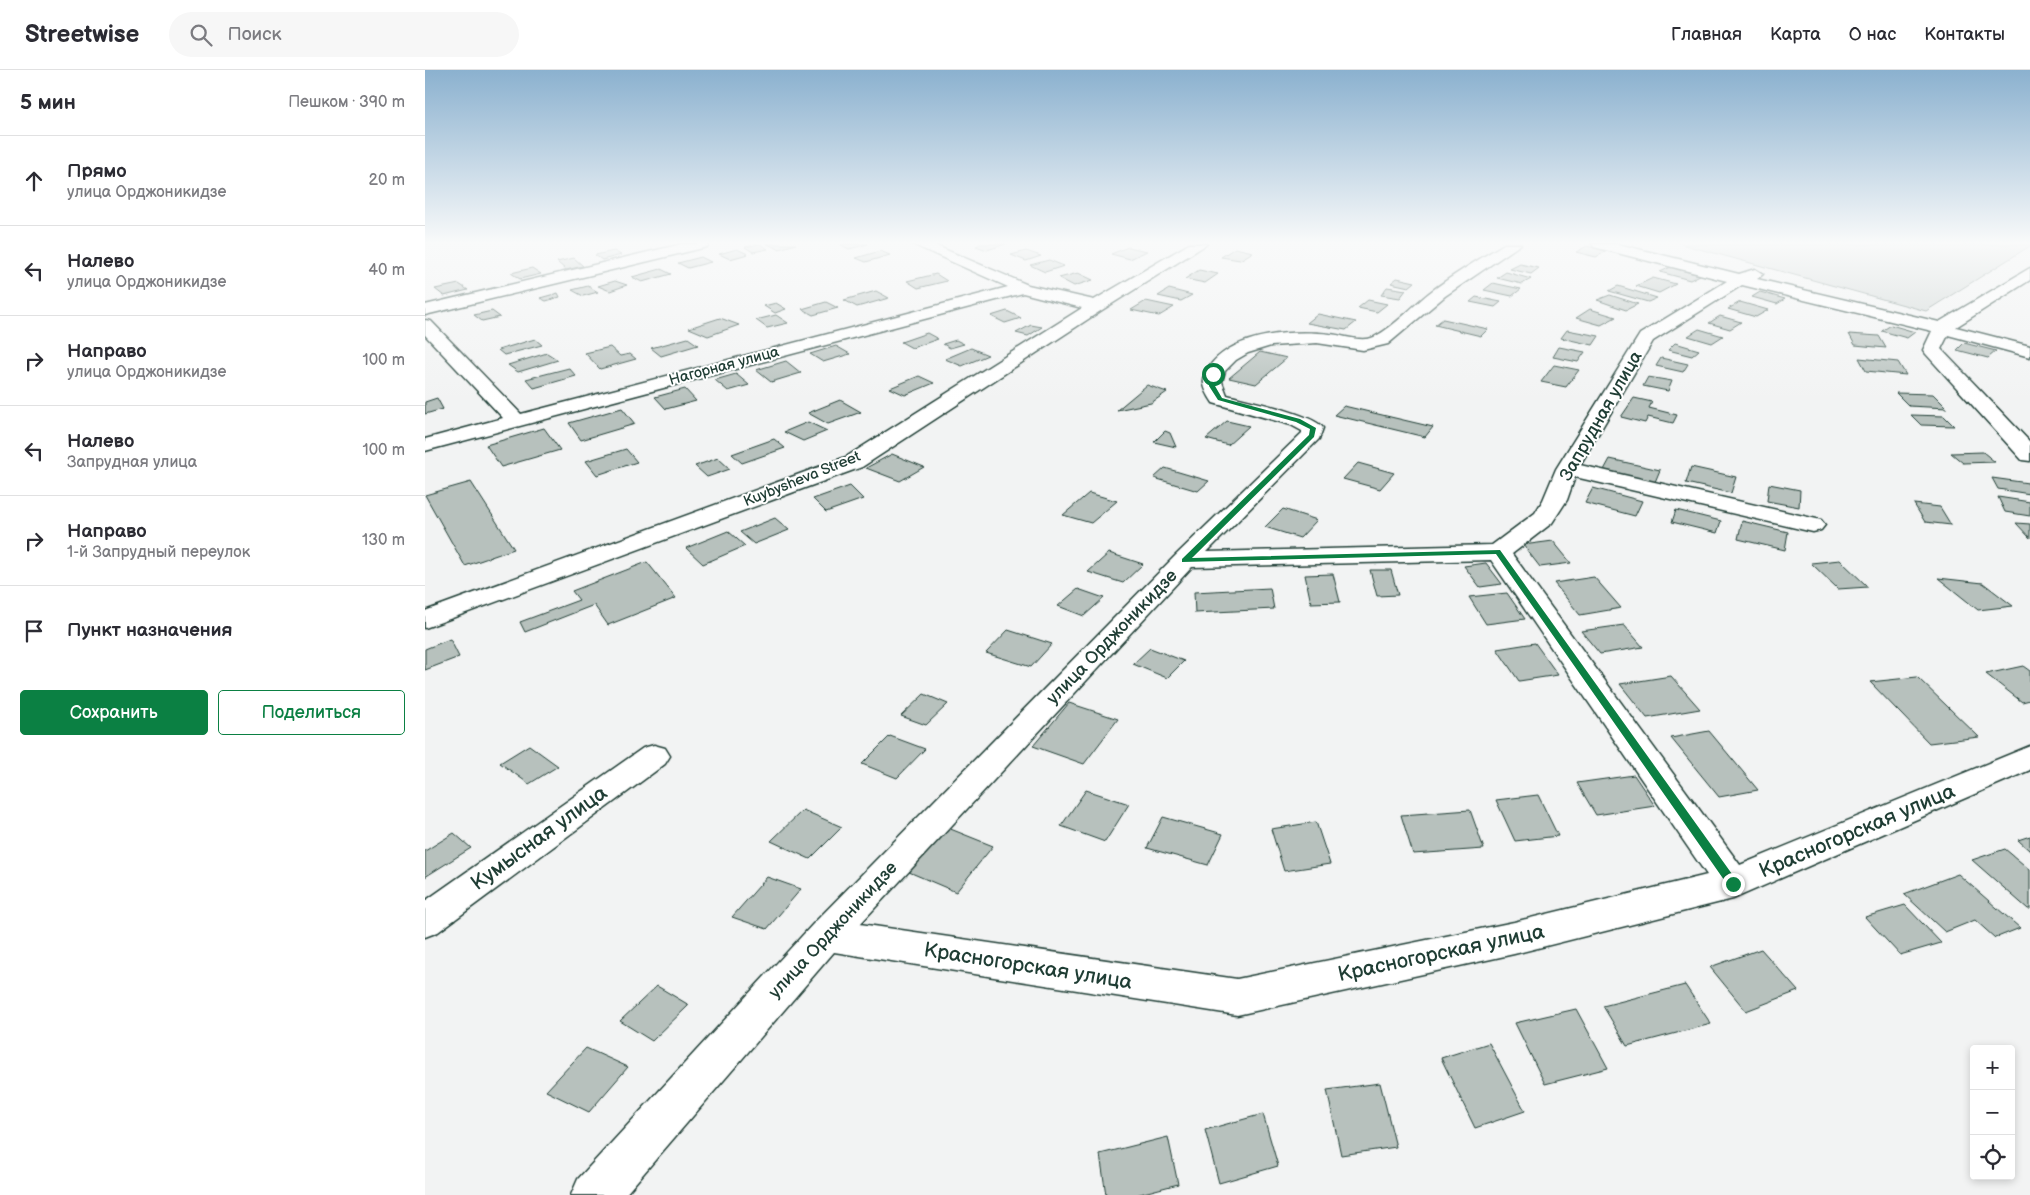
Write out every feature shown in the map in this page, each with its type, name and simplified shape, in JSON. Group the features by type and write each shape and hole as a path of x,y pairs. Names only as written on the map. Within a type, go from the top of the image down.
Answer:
{"street":[{"path":"425,310 482,296"},
{"name":"Нагорная улица","path":"425,445 991,296"},
{"path":"1057,296 1096,306"},
{"name":"Kuybysheva Street","path":"425,620 854,462 1112,296"},
{"name":"улица Орджоникидзе","path":"594,1195 826,935 1185,560 1312,436 1313,428 1298,421 1220,399 1212,386 1213,374 1224,361 1241,350 1285,339 1331,339 1357,345 1372,345 1382,340 1435,296"},
{"name":"Запрудная улица","path":"1498,552 1544,518 1555,500 1567,469 1646,338 1715,296"},
{"path":"1822,296 2030,352"},
{"path":"1992,296 1942,328 1932,350 2030,454"},
{"path":"425,325 517,421"},
{"path":"1567,469 1813,525"},
{"path":"1185,560 1498,552 1733,884"},
{"name":"Кумысная улица","path":"425,921 654,756"},
{"name":"Красногорская улица","path":"826,935 1237,997 1514,938 1733,884 2030,756"}],"shaded area":[{"path":"1873,296 1949,296 1926,311"}],"building":[{"path":"545,296 560,297 546,301 540,298"},
{"path":"856,296 889,298 857,307 844,300"},
{"path":"1160,296 1189,296 1181,301"},
{"path":"1606,296 1615,296 1638,304 1626,310 1597,300"},
{"path":"1628,296 1657,298 1648,302"},
{"path":"1776,296 1785,299 1777,304 1752,297"},
{"path":"1476,297 1501,302 1495,307 1470,302"},
{"path":"1368,300 1387,304 1377,312 1358,308"},
{"path":"1146,301 1174,307 1159,316 1131,310"},
{"path":"826,302 838,308 813,315 802,309"},
{"path":"1740,302 1768,310 1756,317 1728,309"},
{"path":"776,303 786,309 775,313 764,306"},
{"path":"1590,309 1616,317 1601,325 1576,318"},
{"path":"492,311 500,317 482,321 474,315"},
{"path":"1007,311 1021,318 1005,323 991,316"},
{"path":"1318,314 1356,322 1346,330 1307,323"},
{"path":"776,315 788,323 767,328 756,320"},
{"path":"1720,316 1741,322 1730,329 1709,323"},
{"path":"720,318 739,325 708,336 689,328"},
{"path":"1443,319 1488,329 1481,336 1435,325"},
{"path":"1031,325 1042,327 1028,336 1016,333"},
{"path":"1891,325 1915,332 1907,338 1882,331"},
{"path":"1699,329 1723,336 1712,343 1688,336"},
{"path":"1567,330 1599,336 1593,345 1561,338"},
{"path":"927,333 938,339 912,348 901,342"},
{"path":"1849,334 1879,336 1886,348 1855,345"},
{"path":"688,338 698,345 661,356 651,348"},
{"path":"535,339 542,345 504,355 498,350"},
{"path":"956,340 964,344 950,348 943,344"},
{"path":"1675,343 1699,350 1692,356 1668,350"},
{"path":"1964,343 1996,351 1988,358 1957,350"},
{"path":"836,346 850,354 823,362 810,354"},
{"path":"610,347 620,356 630,354 636,359 600,369 585,353"},
{"path":"1559,347 1585,352 1578,362 1553,357"},
{"path":"971,348 988,355 962,366 945,359"},
{"path":"1260,352 1287,358 1256,384 1229,378"},
{"path":"547,353 558,360 518,372 508,365"},
{"path":"1661,358 1688,364 1683,372 1656,366"},
{"path":"1859,358 1898,362 1906,375 1866,371"},
{"path":"786,361 801,373 771,382 756,370"},
{"path":"1554,365 1579,370 1566,387 1541,382"},
{"path":"569,368 576,376 534,388 526,379"},
{"path":"736,374 749,385 728,391 715,380"},
{"path":"919,376 934,383 905,395 890,388"},
{"path":"1648,377 1672,381 1668,391 1643,386"},
{"path":"1147,385 1167,392 1151,403 1117,410"},
{"path":"685,389 696,401 666,409 655,397"},
{"path":"1896,393 1933,394 1947,408 1909,406"},
{"path":"437,398 443,409 425,414 425,402"},
{"path":"1634,398 1652,402 1649,408 1677,415 1673,423 1648,417 1645,423 1621,417"},
{"path":"840,400 861,412 828,424 808,413"},
{"path":"1344,406 1433,427 1425,437 1334,415"},
{"path":"622,408 635,424 581,440 569,423"},
{"path":"1911,415 1944,416 1954,426 1921,425"},
{"path":"1227,421 1249,426 1228,445 1206,439"},
{"path":"808,422 827,431 803,441 784,432"},
{"path":"544,428 560,450 501,467 486,445"},
{"path":"1165,431 1170,433 1176,447 1154,442"},
{"path":"774,439 785,448 742,463 732,454"},
{"path":"626,449 637,462 597,475 586,461"},
{"path":"1983,452 1995,462 1963,463 1951,453"},
{"path":"892,454 924,467 900,481 866,468"},
{"path":"718,458 730,469 707,477 695,466"},
{"path":"1610,459 1660,470 1655,482 1604,470"},
{"path":"1358,463 1394,473 1380,489 1343,479"},
{"path":"1691,467 1736,477 1731,493 1686,483"},
{"path":"1165,468 1209,481 1198,491 1154,478"},
{"path":"1992,478 2028,483 2030,494 1998,489"},
{"path":"471,482 514,549 465,566 425,495"},
{"path":"1769,484 1800,490 1799,507 1767,501"},
{"path":"850,486 863,499 826,512 813,499"},
{"path":"1593,488 1642,501 1635,516 1585,503"},
{"path":"1089,493 1117,501 1091,523 1063,515"},
{"path":"1998,497 2030,502 2030,516 2005,512"},
{"path":"1914,504 1940,507 1951,525 1925,522"},
{"path":"1283,509 1317,520 1300,538 1265,527"},
{"path":"1676,510 1721,521 1717,533 1672,522"},
{"path":"775,518 789,530 754,544 740,532"},
{"path":"1742,521 1788,532 1785,550 1738,539"},
{"path":"2016,523 2030,524 2030,538"},
{"path":"728,531 745,546 703,564 686,548"},
{"path":"1553,541 1571,563 1540,567 1523,545"},
{"path":"1109,553 1143,564 1123,583 1088,572"},
{"path":"1840,560 1868,587 1838,589 1811,563"},
{"path":"647,562 676,598 608,625 594,605 525,632 520,622 579,600 572,591"},
{"path":"1486,563 1502,584 1480,587 1464,566"},
{"path":"1370,570 1391,570 1398,595 1377,596"},
{"path":"1333,574 1340,602 1311,603 1305,575"},
{"path":"1594,577 1621,608 1580,615 1554,583"},
{"path":"1938,578 1983,583 2013,606 1978,610"},
{"path":"1270,588 1274,609 1195,613 1194,592"},
{"path":"1078,589 1104,598 1084,616 1058,606"},
{"path":"1507,593 1525,619 1486,624 1469,597"},
{"path":"1624,625 1643,647 1600,654 1581,631"},
{"path":"1008,630 1052,644 1031,667 986,653"},
{"path":"450,639 459,657 425,670 425,649"},
{"path":"1535,643 1558,675 1519,681 1497,649"},
{"path":"1150,648 1184,661 1167,678 1133,664"},
{"path":"2023,666 2030,671 2030,700 2022,702 1986,674"},
{"path":"1671,676 1700,709 1647,718 1620,684"},
{"path":"1917,677 1979,737 1929,743 1870,682"},
{"path":"924,694 948,704 926,725 901,716"},
{"path":"1069,703 1118,719 1084,764 1033,746"},
{"path":"1709,731 1758,790 1719,797 1671,738"},
{"path":"890,736 925,749 897,778 862,764"},
{"path":"529,745 558,766 529,784 500,763"},
{"path":"1634,775 1655,806 1596,815 1577,783"},
{"path":"1086,790 1129,804 1105,842 1061,826"},
{"path":"1538,795 1558,836 1515,841 1496,800"},
{"path":"803,810 842,827 810,859 771,841"},
{"path":"1470,810 1484,849 1413,854 1401,815"},
{"path":"1163,817 1223,834 1208,865 1147,848"},
{"path":"1316,822 1330,864 1284,871 1271,829"},
{"path":"948,828 993,846 956,892 909,872"},
{"path":"454,833 471,848 425,877 425,851"},
{"path":"2030,836 2030,851 2018,840"},
{"path":"2005,849 2030,870 2030,909 1972,860"},
{"path":"1958,874 2020,928 1995,938 1975,920 1945,932 1904,894"},
{"path":"767,877 801,889 767,929 732,917"},
{"path":"1905,905 1941,943 1900,955 1865,917"},
{"path":"1761,949 1798,991 1746,1011 1710,967"},
{"path":"1685,985 1711,1024 1627,1046 1603,1006"},
{"path":"657,986 689,1005 652,1041 620,1021"},
{"path":"1576,1009 1608,1068 1545,1084 1515,1023"},
{"path":"1489,1043 1525,1111 1475,1128 1441,1058"},
{"path":"586,1048 628,1067 589,1112 546,1091"},
{"path":"1380,1083 1396,1147 1341,1155 1327,1090"},
{"path":"1263,1114 1278,1166 1219,1183 1205,1130"},
{"path":"1168,1137 1178,1184 1136,1195 1106,1195 1100,1154"}],"route":[{"path":"1213,374 1212,386 1220,399 1298,421 1313,428 1312,436 1185,560 1498,552 1733,884"}]}
